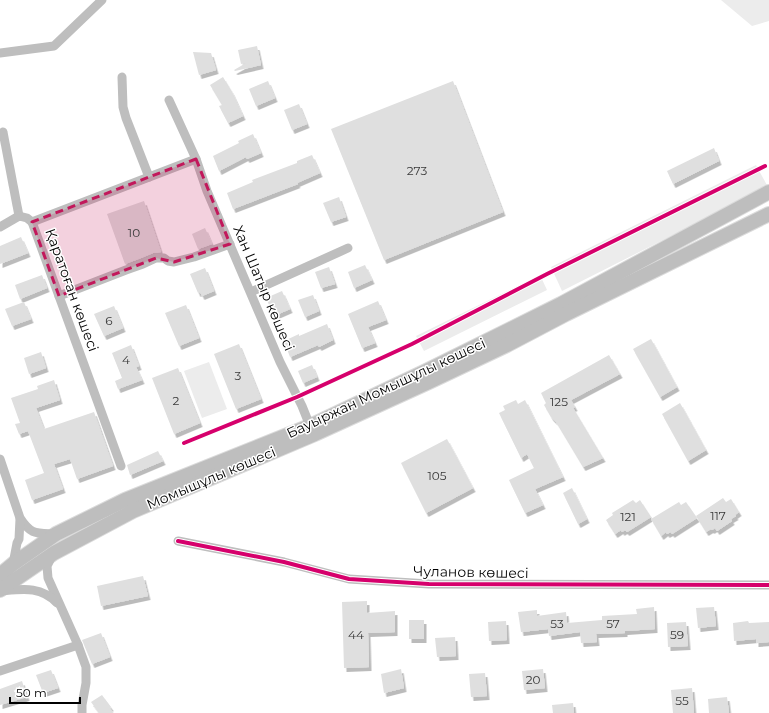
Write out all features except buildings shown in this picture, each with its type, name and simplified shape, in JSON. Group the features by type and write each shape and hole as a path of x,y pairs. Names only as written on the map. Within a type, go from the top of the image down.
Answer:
{"main road":[{"name":"Бауыржан Момышұлы көшесі","path":"0,574 56,534 125,500 310,426 424,372 561,304 769,192"},
{"name":"Бауыржан Момышұлы көшесі","path":"393,398 507,345 566,314 769,214"},
{"name":"Момышұлы көшесі","path":"0,591 54,553 133,511 315,434 393,398"}],"street":[{"path":"0,53 54,46 102,0"},
{"path":"122,77 123,107 149,177"},
{"name":"Хан Шатыр көшесі","path":"169,100 196,159 207,191 280,362 302,406 310,426"},
{"path":"3,132 19,216"},
{"name":"Қаратоған көшесі","path":"120,466 32,222 196,159"},
{"path":"0,227 19,216 27,218 32,222"},
{"path":"59,296 156,258 164,258 168,261 174,262 194,258 230,244"},
{"path":"250,292 348,248"},
{"path":"0,459 20,518 25,526 30,531 36,533 56,534"},
{"path":"13,564 19,539 20,518"},
{"name":"Чуланов көшесі","path":"178,541 284,562 349,579 429,584 769,584"},
{"path":"54,553 47,566 48,578 78,645 86,667 86,682 82,713"},
{"path":"0,591 25,589 41,591 54,600 60,607"},
{"path":"0,671 78,645"}],"highlighted area":[{"path":"196,159 230,244 174,262 156,258 59,296 32,222"}],"shaded area":[{"path":"721,0 769,0 769,21 752,26"},
{"path":"756,165 768,187 562,291 551,267"},
{"path":"540,275 547,290 424,351 416,336"},
{"path":"209,362 227,409 202,418 184,371"}],"cycle path":[{"path":"184,443 297,397 412,344 547,274 765,166"},
{"path":"178,541 284,562 349,579 429,584 769,585"}]}
